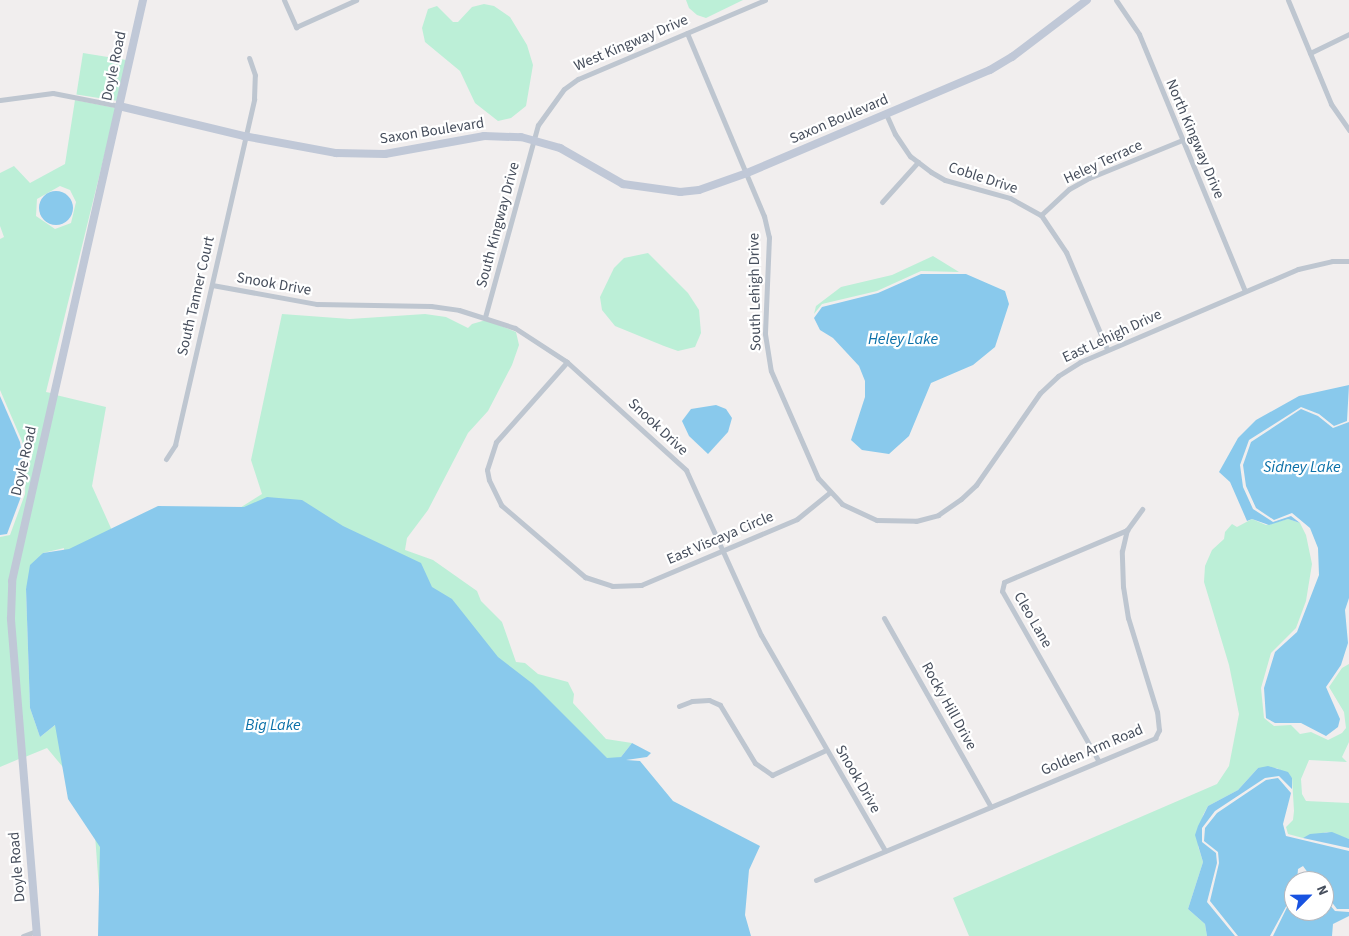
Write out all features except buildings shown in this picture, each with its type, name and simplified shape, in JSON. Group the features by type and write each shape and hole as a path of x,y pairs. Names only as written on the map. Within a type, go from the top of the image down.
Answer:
{"main road":[{"name":"Doyle Road","path":"37,934 11,618 12,581 143,0"},
{"name":"Saxon Boulevard","path":"119,106 244,136 356,155 409,151 484,136 534,140 560,148 608,178 641,189 680,192 699,190 746,173 992,69 1087,0"}],"street":[{"path":"284,0 296,27 356,0"},
{"name":"West Kingway Drive","path":"534,140 538,125 550,106 578,79 765,0"},
{"name":"North Kingway Drive","path":"1116,0 1139,34 1245,291"},
{"path":"1288,0 1331,104 1349,130"},
{"name":"South Lehigh Drive","path":"687,33 746,173 769,236 766,353 811,464 830,493"},
{"path":"1310,53 1349,34"},
{"name":"South Tanner Court","path":"166,458 175,445 256,86 249,58"},
{"name":"Saxon Boulevard","path":"0,100 53,93 119,106"},
{"name":"Coble Drive","path":"886,114 895,134 918,162 945,180 1010,198 1040,215 1066,252 1107,349"},
{"name":"South Kingway Drive","path":"485,317 534,140"},
{"name":"Heley Terrace","path":"1040,215 1069,189 1089,178 1182,140"},
{"path":"882,202 918,162"},
{"name":"East Lehigh Drive","path":"830,493 842,504 877,520 916,521 938,515 976,485 1024,415 1058,376 1107,349 1314,263 1349,262"},
{"name":"Snook Drive","path":"212,285 317,304 431,306 485,317 515,328 567,362 686,470 761,635 884,852"},
{"name":"East Viscaya Circle","path":"567,362 496,442 487,470 493,492 501,505 584,577 612,586 641,585 797,519 830,493"},
{"name":"Golden Arm Road","path":"816,880 1098,760 1155,738 1159,730 1157,712 1128,618 1123,587 1122,552 1127,530 1142,509"},
{"name":"Cleo Lane","path":"1098,760 1002,591 1004,582 1127,530"},
{"name":"Rocky Hill Drive","path":"884,618 991,807"},
{"path":"679,706 692,700 709,700 720,705 755,762 772,775 826,750"},
{"path":"23,936 37,934"}],"green space":[{"path":"686,0 743,0 706,18 697,15 689,8"},
{"path":"484,4 494,6 510,17 527,45 533,65 526,106 511,118 498,121 475,103 460,71 425,42 422,28 428,9 437,6 453,22 458,22 472,7"},
{"path":"83,53 126,60 120,101 76,94"},
{"path":"75,100 116,108 46,392 51,393 9,581 19,759 0,767 0,537 10,535 25,494 26,460 22,441 0,390 0,239 4,237 0,226 0,173 14,166 30,183 65,164","holes":["60,186 70,190 76,202 71,223 55,229 36,216 37,199"]},
{"path":"648,253 688,293 699,310 701,333 695,347 678,351 664,346 615,326 602,310 600,297 614,268 624,258"},
{"path":"933,256 959,272 921,271 877,291 822,304 814,314 816,306 841,287 892,275"},
{"name":"Big Lake","path":"282,314 350,319 425,314 446,317 468,328 472,324 486,320 516,332 519,345 512,365 488,411 468,433 428,510 407,538 405,550 433,560 477,591 481,601 502,622 516,662 525,663 538,674 568,682 574,694 573,703 606,739 632,743 621,757 99,889 95,835 67,772 47,748 25,757 14,618 15,581 56,395 106,407 92,486 119,546 235,511 262,494 251,460","holes":["64,548 59,722 40,737 30,708 26,589 43,553"]},
{"path":"1252,519 1266,525 1288,519 1300,523 1306,535 1312,564 1306,601 1296,628 1271,653 1261,688 1264,718 1274,726 1291,725 1300,734 1311,732 1328,740 1342,733 1346,728 1344,712 1329,687 1342,668 1349,664 1349,742 1342,757 1347,762 1309,760 1301,779 1302,794 1306,801 1349,803 1349,839 1327,832 1303,838 1288,834 1286,827 1293,820 1294,811 1292,778 1277,768 1258,768 1238,790 1208,806 1203,815 1198,846 1203,862 1188,909 1205,924 1207,936 969,936 953,898 1217,784 1229,766 1239,714 1229,665 1204,582 1205,566 1212,550 1224,539 1225,532 1232,524 1237,527"}],"water":[{"path":"56,191 63,192 68,196 72,201 72,215 68,220 63,224 56,225 49,224 44,220 40,215 39,208 40,201 44,196 49,192"},
{"name":"Heley Lake","path":"921,274 966,274 1005,291 1009,304 995,347 973,365 931,383 909,436 889,454 862,450 851,440 865,397 865,381 859,366 833,338 820,330 814,318 822,307 878,293"},
{"path":"1349,385 1347,421 1334,426 1319,414 1301,407 1249,440 1240,465 1243,487 1253,509 1273,522 1291,516 1300,523 1288,519 1269,525 1252,519 1247,521 1230,482 1219,472 1238,438 1256,420 1299,396"},
{"path":"0,396 20,442 23,460 22,494 7,534 0,535"},
{"path":"716,405 726,409 732,418 728,432 708,454 689,436 682,421 691,409"},
{"name":"Sidney Lake","path":"1301,409 1318,416 1333,428 1349,422 1349,598 1345,610 1348,643 1341,665 1326,687 1340,719 1338,727 1326,736 1301,723 1275,723 1266,718 1264,688 1275,652 1297,632 1319,575 1318,548 1310,528 1292,513 1274,520 1256,508 1246,486 1243,465 1251,442"},
{"name":"Big Lake","path":"267,497 302,500 343,526 421,563 432,587 452,599 498,657 533,684 607,758 621,757 632,743 651,753 647,757 626,760 640,761 673,801 760,846 749,870 745,915 751,936 98,936 100,847 68,799 55,725 40,737 30,708 26,589 30,565 43,553 69,549 158,506 244,507"},
{"path":"1268,766 1288,772 1292,778 1292,789 1279,776 1265,778 1215,811 1202,828 1202,842 1216,853 1217,863 1207,902 1235,936 1207,936 1205,924 1188,909 1203,862 1195,835 1198,826 1208,806 1238,790 1258,768"},
{"path":"1278,778 1291,793 1283,824 1286,836 1349,851 1349,909 1337,909 1334,905 1334,871 1307,871 1303,866 1298,871 1284,871 1284,910 1270,936 1238,936 1210,901 1219,863 1218,852 1204,841 1205,828 1217,813 1266,780"},
{"path":"1332,832 1349,839 1349,848 1303,838 1310,834"},
{"path":"1334,910 1349,912 1349,916 1333,924 1332,936 1273,936 1284,913 1284,921 1334,921"}]}
